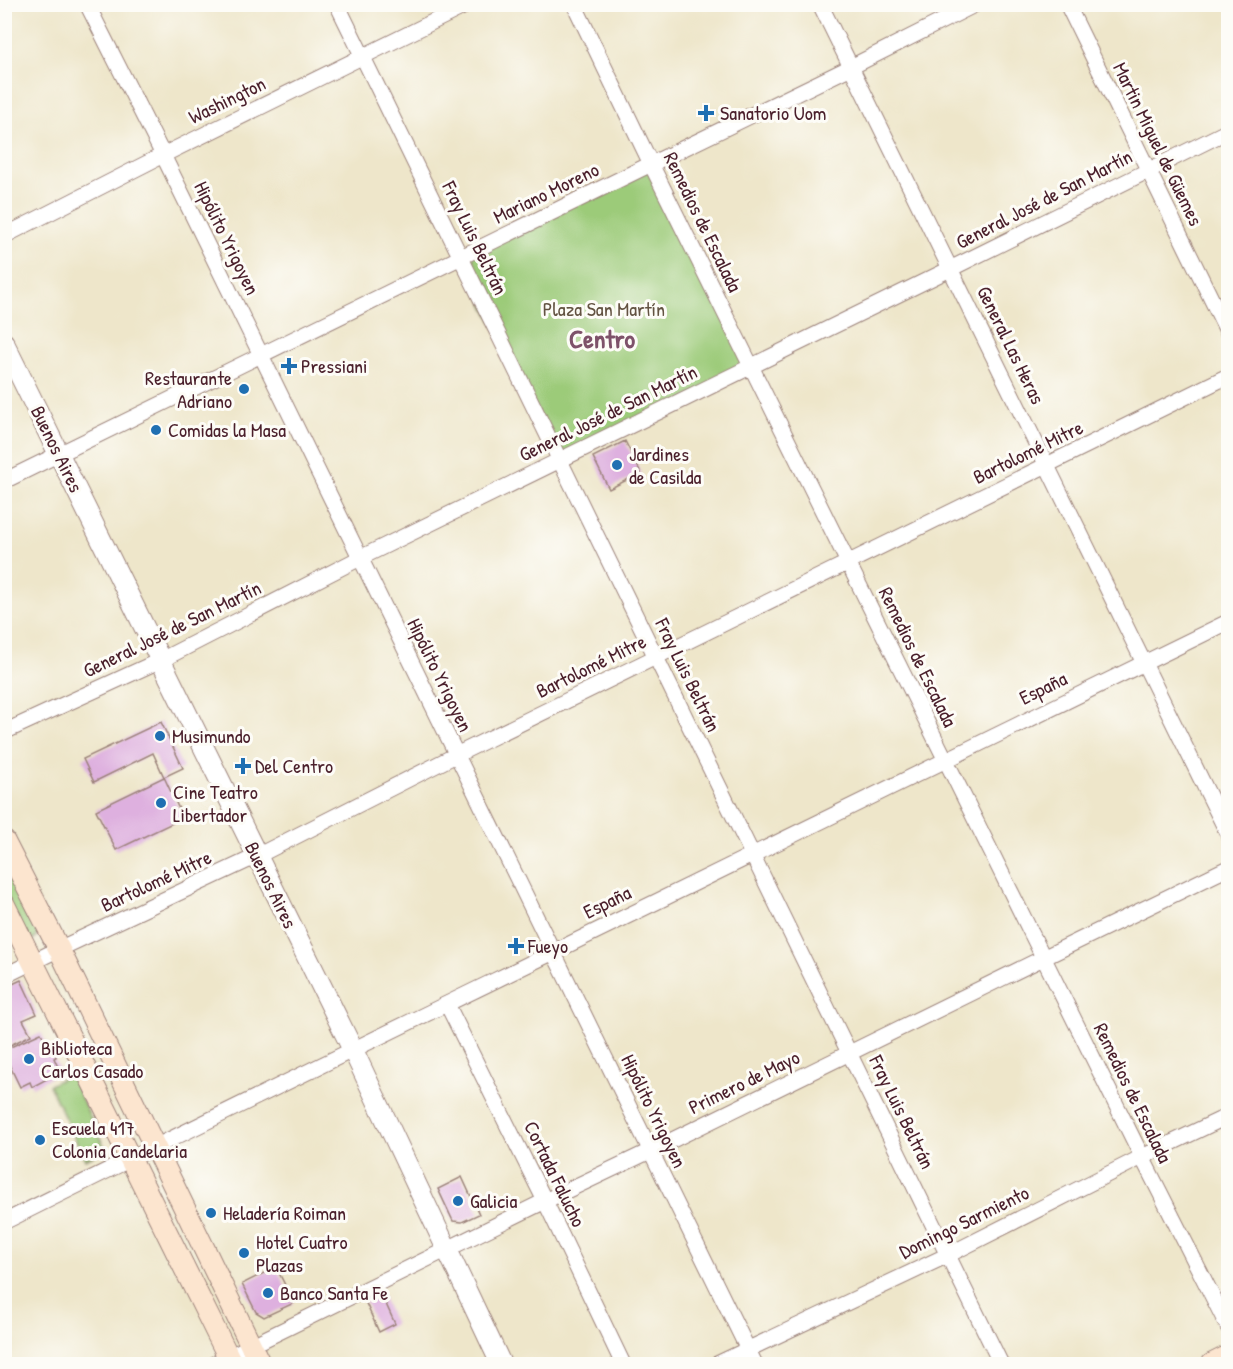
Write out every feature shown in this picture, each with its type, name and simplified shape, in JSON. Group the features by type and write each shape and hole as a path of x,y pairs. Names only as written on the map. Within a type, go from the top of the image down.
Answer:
{"main road":[{"path":"4,841 59,949 260,1365"},
{"path":"4,904 130,1159 224,1362"},
{"path":"1212,1365 1228,1356"}],"street":[{"name":"Hipólito Yrigoyen","path":"87,4 755,1365"},
{"name":"Fray Luis Beltrán","path":"337,4 1001,1365"},
{"name":"Washington","path":"4,236 469,4"},
{"name":"Remedios de Escalada","path":"574,4 1043,958 1228,1327"},
{"name":"General Las Heras","path":"820,4 1228,834"},
{"name":"Mariano Moreno","path":"4,481 976,4"},
{"name":"Martin Miguel de Güemes","path":"1067,4 1228,333"},
{"name":"General José de San Martín","path":"4,732 160,660 360,558 1228,131"},
{"name":"Buenos Aires","path":"4,343 353,1050 501,1365"},
{"name":"Bartolomé Mitre","path":"4,976 257,856 456,755 1228,376"},
{"name":"España","path":"4,1222 1228,622"},
{"name":"Primero de Mayo","path":"224,1362 250,1346 1228,868"},
{"name":"Cortada Falucho","path":"447,1004 623,1365"},
{"name":"Domingo Sarmiento","path":"717,1365 948,1255 1228,1116"}],"green space":[{"name":"Plaza San Martín","path":"651,164 751,366 560,460 461,258"},
{"path":"5,861 38,930 36,938 29,941 5,898"},
{"path":"70,1075 106,1150 85,1159 49,1085"}],"building":[{"name":"Jardines de Casilda","path":"625,441 641,473 609,489 593,457"},
{"path":"161,722 183,768 164,777 153,753 94,782 83,759"},
{"path":"164,777 183,818 116,850 96,810"},
{"path":"21,980 37,1014 23,1020 31,1035 4,1048 4,988"},
{"name":"Biblioteca Carlos Casado","path":"41,1033 49,1047 52,1046 60,1072 32,1087 30,1082 20,1087 7,1060 4,1061 4,1050"},
{"name":"Galicia","path":"462,1177 479,1214 462,1222 453,1221 438,1189"},
{"name":"Banco Santa Fe","path":"276,1267 294,1303 264,1317 256,1312 242,1284"},
{"path":"381,1293 395,1324 379,1332 365,1301"}],"place":[{"name":"Sanatorio Uom","path":"706,113"},
{"name":"Pressiani","path":"289,366"},
{"name":"Restaurante Adriano","path":"244,389"},
{"name":"Comidas la Masa","path":"156,430"},
{"name":"Jardines de Casilda","path":"617,465"},
{"name":"Musimundo","path":"160,736"},
{"name":"Del Centro","path":"243,766"},
{"name":"Cine Teatro Libertador","path":"161,803"},
{"name":"Fueyo","path":"516,946"},
{"name":"Biblioteca Carlos Casado","path":"29,1059"},
{"name":"Escuela 417 Colonia Candelaria","path":"40,1140"},
{"name":"Galicia","path":"458,1201"},
{"name":"Heladería Roiman","path":"211,1213"},
{"name":"Hotel Cuatro Plazas","path":"244,1253"},
{"name":"Banco Santa Fe","path":"268,1293"}],"district":[{"name":"Centro","path":"602,339"}]}
